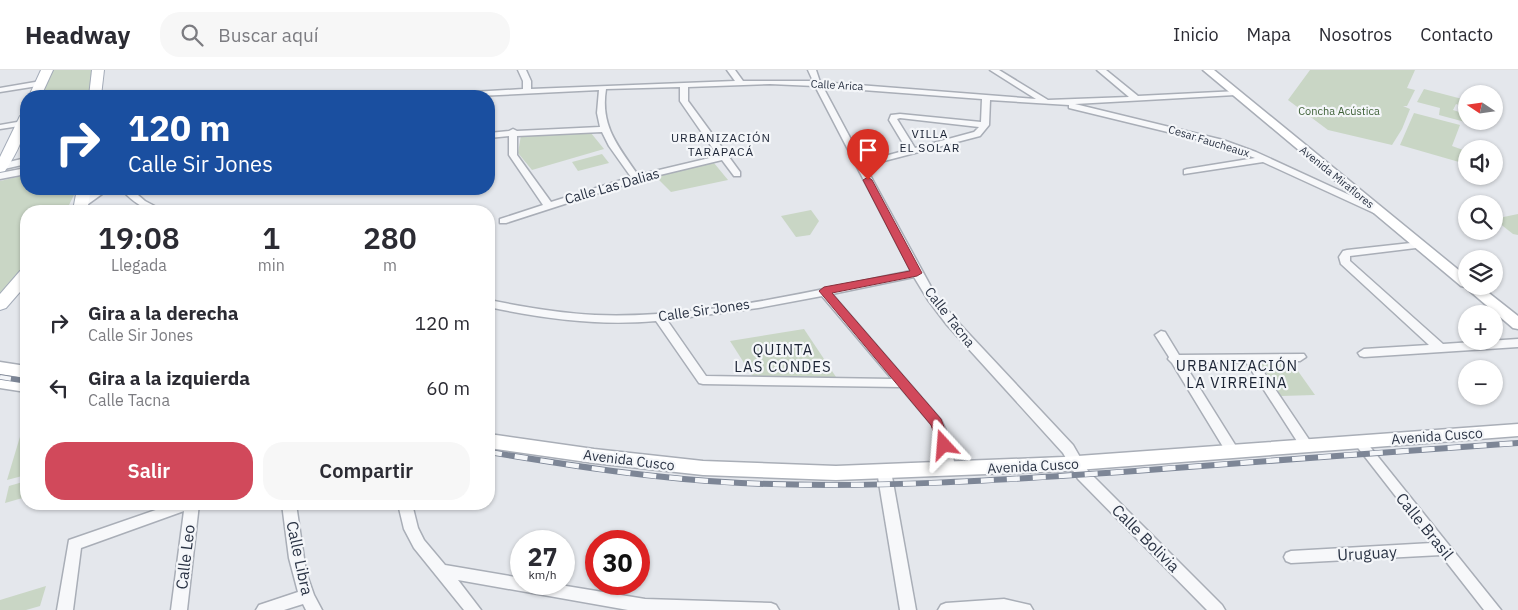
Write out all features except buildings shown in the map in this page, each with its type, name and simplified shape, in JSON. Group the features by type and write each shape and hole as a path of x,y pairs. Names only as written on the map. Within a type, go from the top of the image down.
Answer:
{"main road":[{"path":"38,89 47,70"},
{"path":"96,90 98,70"},
{"name":"Avenida Miraflores","path":"1208,70 1458,276"},
{"path":"0,169 20,127"},
{"path":"0,304 20,282"},
{"path":"1482,295 1518,324"},
{"path":"0,368 20,371"},
{"path":"0,382 20,385"},
{"name":"Avenida Cusco","path":"495,442 594,456 703,468 798,472 884,472 1076,464 1518,430"}],"street":[{"path":"522,70 527,81 527,91"},
{"path":"731,70 737,76 740,84"},
{"name":"Calle Tacna","path":"812,70 817,84 932,298 951,322 1068,449 1076,464"},
{"path":"994,70 1046,102"},
{"path":"1102,70 1137,98"},
{"name":"Calle Arica","path":"495,93 603,87 817,84 1058,103 1235,93"},
{"path":"684,85 684,101 737,174"},
{"path":"603,87 599,110 603,128 636,178"},
{"path":"25,90 38,89"},
{"path":"0,92 20,90"},
{"path":"860,164 914,152 977,134 982,131 985,125 986,97"},
{"name":"Cesar Faucheaux","path":"1058,103 1205,138 1264,159 1380,212"},
{"path":"914,152 895,124 894,117 900,116 985,125"},
{"path":"0,128 20,120"},
{"path":"495,134 603,128"},
{"path":"513,132 513,155 548,205"},
{"name":"Calle Las Dalias","path":"503,221 636,178 724,156"},
{"path":"1187,172 1264,159"},
{"path":"0,169 20,163"},
{"path":"0,169 20,171"},
{"path":"83,205 96,195"},
{"path":"133,195 148,205"},
{"path":"1420,245 1347,254 1344,257 1345,262 1440,348"},
{"name":"Calle Sir Jones","path":"495,305 538,314 575,318 659,317 748,305 917,273"},
{"path":"824,291 937,423 942,435 949,470"},
{"path":"659,317 703,380 901,383"},
{"path":"1161,335 1174,359 1233,451"},
{"path":"1364,353 1518,343"},
{"path":"1174,359 1300,356"},
{"path":"1249,358 1306,445"},
{"name":"Calle Brasil","path":"1359,441 1493,610"},
{"name":"Calle Bolivia","path":"1076,464 1083,475 1218,610"},
{"path":"884,472 908,610"},
{"path":"65,610 74,544 173,510"},
{"name":"Calle Leo","path":"179,610 189,510"},
{"name":"Calle Libra","path":"290,510 305,596 314,610"},
{"path":"407,510 411,529 415,536 473,610"},
{"name":"Uruguay","path":"1291,557 1443,549"},
{"path":"441,571 645,606 771,610"},
{"path":"264,610 305,596"},
{"path":"946,610 1004,606 1024,610"}],"green space":[{"path":"52,70 94,70 91,90 43,90"},
{"name":"Concha Acústica","path":"1310,70 1415,70 1407,88 1415,90 1407,106 1403,106 1410,109 1402,129 1392,145 1328,130 1288,100"},
{"path":"1424,89 1458,98 1458,105 1456,104 1453,110 1458,112 1458,120 1439,115 1440,108 1417,102"},
{"path":"1414,113 1458,124 1458,130 1452,146 1458,148 1458,162 1400,145"},
{"path":"591,133 604,149 532,170 518,153 521,135"},
{"path":"602,154 609,163 578,171 572,162"},
{"path":"714,163 728,180 671,192 655,176"},
{"path":"20,176 20,195 74,195 69,205 20,205 20,274 0,296 0,181"},
{"path":"811,210 819,221 810,235 796,237 781,216"},
{"path":"1518,214 1518,235 1513,234 1503,226 1503,217"},
{"path":"804,329 836,377 753,377 730,341"},
{"path":"1261,364 1293,364 1315,395 1281,396"},
{"path":"20,437 20,477 7,480"},
{"path":"20,483 20,499 5,503 9,486"},
{"path":"46,586 40,606 26,610 0,610 0,600"}],"railway":[{"path":"0,377 20,380"},
{"path":"495,453 583,467 709,481 790,485 839,485 1037,478 1518,443"}],"district":[{"name":"VILLA EL SOLAR","path":"930,141"},
{"name":"URBANIZACIÓN TARAPACÁ","path":"721,145"},
{"name":"QUINTA LAS CONDES","path":"783,358"},
{"name":"URBANIZACIÓN LA VIRREINA","path":"1237,374"}],"route":[{"path":"868,180 917,273 824,291 937,423 944,445"}]}
